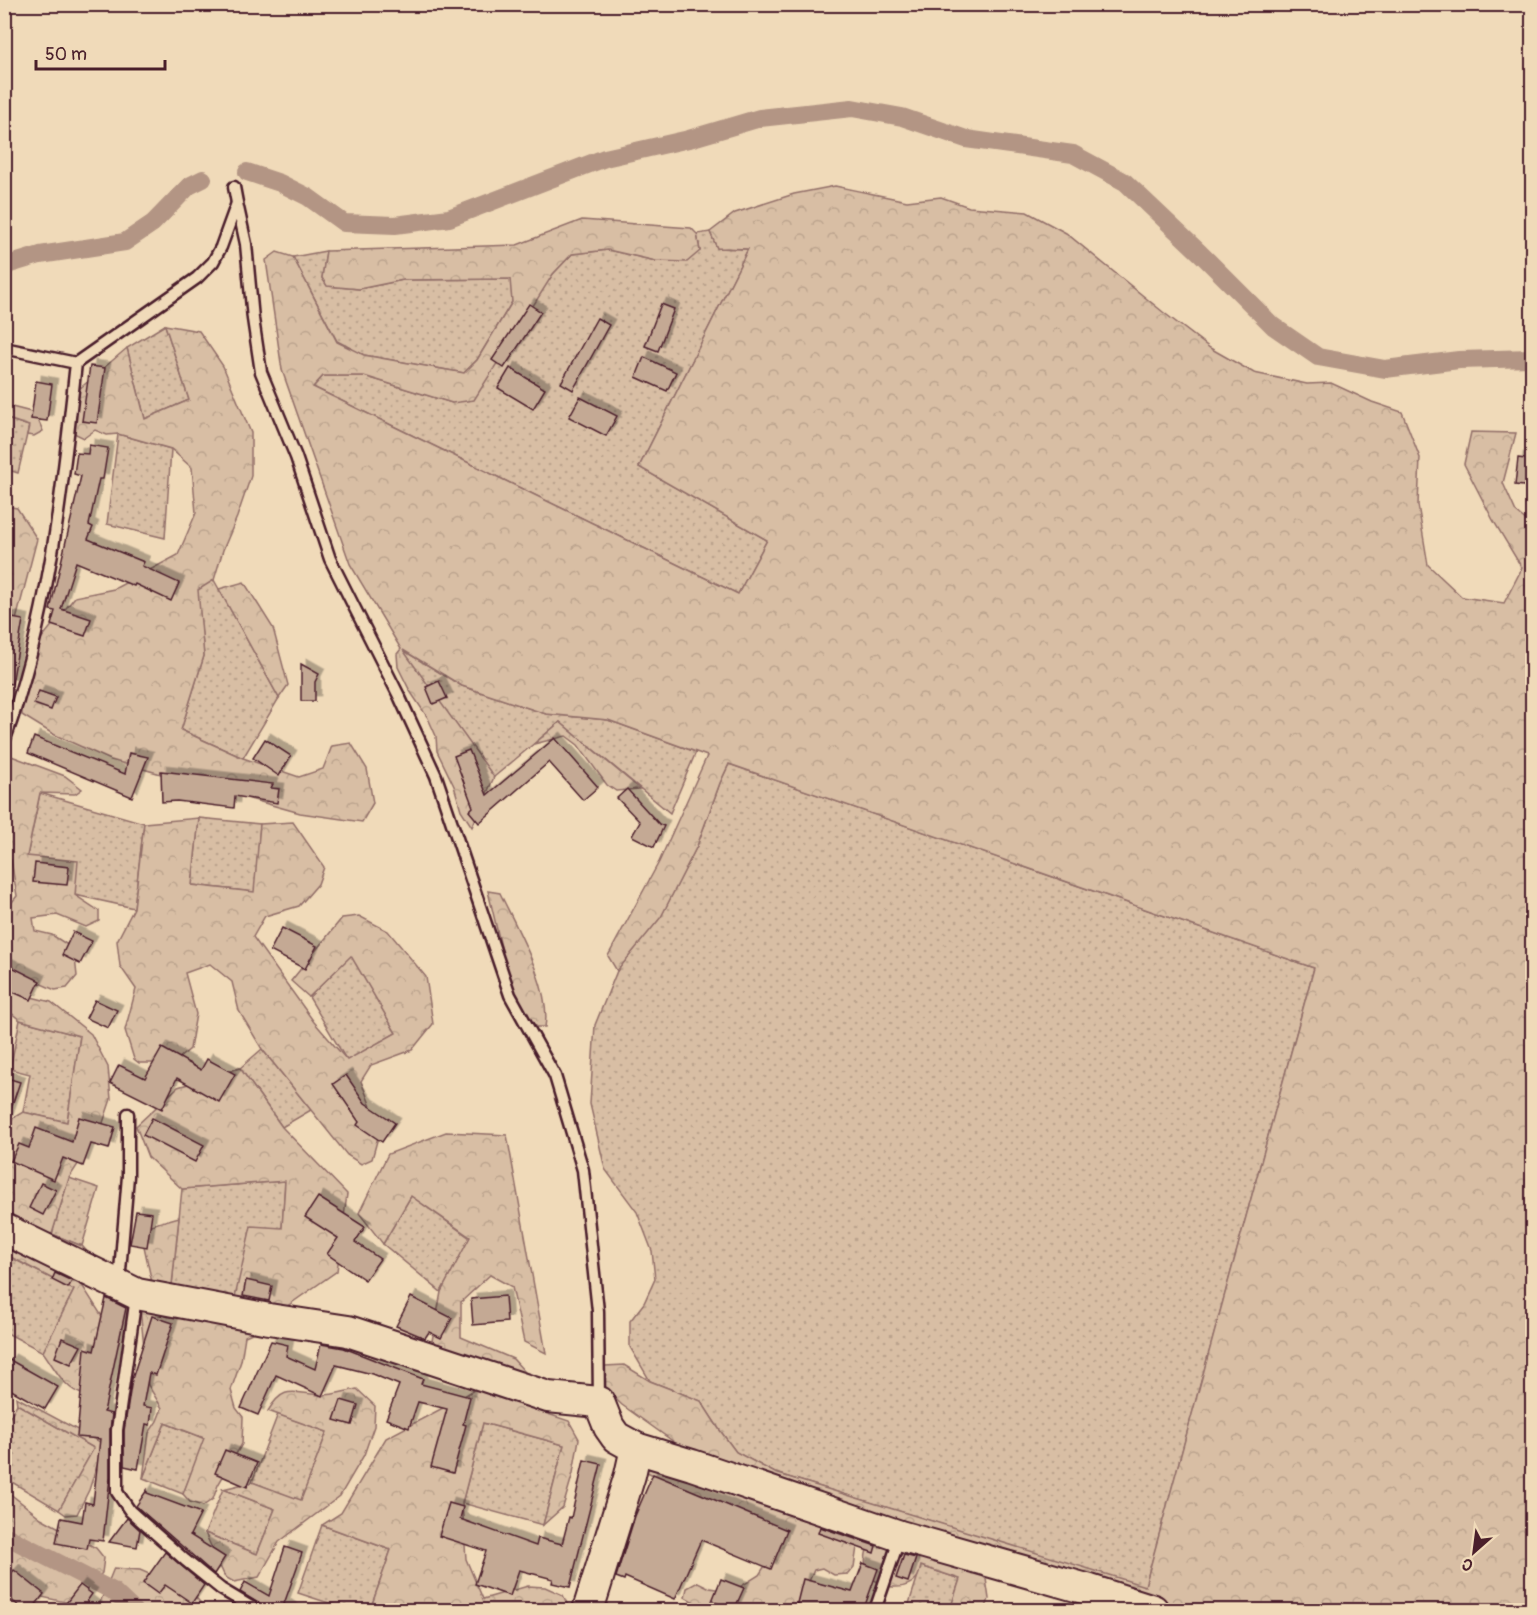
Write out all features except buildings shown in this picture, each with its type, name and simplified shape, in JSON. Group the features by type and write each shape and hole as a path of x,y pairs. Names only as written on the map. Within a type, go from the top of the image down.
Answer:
{"street":[{"path":"4,1229 128,1290 269,1319 348,1331 548,1397 599,1402 609,1427 616,1437 636,1448 1087,1600 1153,1611"},
{"path":"588,1611 630,1475 636,1448"}],"lane":[{"path":"234,187 246,244 261,372 296,457 330,559 400,698 436,776 510,995 555,1076 577,1149 583,1170 595,1276 598,1311 599,1402"},
{"path":"4,348 76,363 197,278 213,262 221,247 237,203"},
{"path":"4,742 30,664 47,587 59,520 76,363"},
{"path":"129,1114 128,1290 117,1430 117,1492 130,1511 185,1560 221,1589 256,1611"},
{"path":"876,1611 900,1536"}],"green space":[{"path":"835,186 907,201 941,197 969,207 1027,212 1066,233 1210,348 1254,373 1307,384 1331,383 1372,402 1402,412 1420,458 1418,505 1428,565 1462,597 1504,603 1522,568 1493,520 1464,464 1471,432 1516,433 1503,483 1516,512 1532,525 1532,1610 1130,1610 708,1466 622,1405 602,1386 605,1366 624,1365 650,1381 701,1401 736,1452 775,1473 1145,1586 1314,968 729,764 697,846 661,917 617,971 608,956 659,862 707,756 608,720 546,714 462,686 403,650 494,777 472,827 461,810 454,786 437,751 436,736 398,667 397,654 401,649 350,564 282,370 266,260 277,252 293,257 337,342 364,355 464,373 477,360 512,302 510,279 403,280 359,289 327,286 322,278 326,251 517,245 582,220 691,228 697,234 700,251 687,262 656,261 608,250 572,254 553,274 474,400 452,403 364,376 323,376 313,387 738,594 767,540 639,467 748,249 717,248 710,232 735,213 794,194"},
{"path":"710,232 717,248 748,249 639,467 767,540 738,594 313,387 323,376 364,376 452,403 553,274 572,254 608,250 656,261 700,251 697,234"},
{"path":"326,251 322,278 328,286 359,289 403,280 511,279 512,302 477,360 464,373 364,355 337,341 293,257"},
{"path":"165,325 189,400 145,419 127,348"},
{"path":"165,325 199,331 223,366 251,433 251,476 214,580 198,590 204,656 181,730 243,758 299,777 323,769 332,746 351,743 367,769 373,803 362,822 300,813 111,760 53,734 22,715 22,704 41,639 75,597 114,589 178,555 196,513 192,468 171,449 118,434 107,435 95,430 84,438 74,433 78,390 127,348 145,419 189,400"},
{"path":"4,405 35,413 43,431 34,436 27,435 29,426 5,418"},
{"path":"4,418 29,426 18,473 5,469"},
{"path":"118,434 171,449 165,538 107,524"},
{"path":"5,506 17,508 37,539 5,656"},
{"path":"214,580 279,698 243,758 181,730 204,656 197,589"},
{"path":"244,582 273,628 288,685 279,698 219,589"},
{"path":"401,649 462,686 546,714 608,720 696,752 670,813 560,722 494,777"},
{"path":"560,722 640,789 616,791 607,785 578,745 566,736 534,744"},
{"path":"6,754 65,776 82,789 75,794 40,793 27,856 78,861 75,895 99,911 99,921 86,927 57,915 33,918 35,931 52,935 74,949 77,976 67,988 55,990 5,968 4,907 7,908 17,896 11,860 5,854"},
{"path":"729,764 1314,968 1145,1587 775,1473 736,1452 701,1401 650,1381 630,1347 630,1321 644,1303 655,1279 652,1251 637,1212 605,1169 590,1104 595,1025 617,971 661,916 697,846"},
{"path":"40,793 144,823 134,908 75,895 27,856"},
{"path":"199,818 260,824 255,892 192,885"},
{"path":"199,818 192,885 254,892 260,824 293,822 324,867 318,884 299,906 265,916 253,937 314,1022 347,1060 396,1033 351,956 309,997 291,981 342,918 359,916 388,931 426,977 433,1024 412,1050 371,1065 361,1081 380,1130 372,1159 361,1164 347,1155 262,1049 239,1011 232,982 210,964 185,973 196,1014 190,1049 173,1063 139,1063 134,1059 125,1030 136,989 120,966 117,941 134,908 144,823"},
{"path":"488,891 500,893 531,959 543,995 546,1012 545,1027 537,1027 525,1015 511,990"},
{"path":"351,955 396,1033 347,1061 309,997"},
{"path":"4,990 51,1002 91,1034 108,1067 111,1099 101,1129 69,1178 52,1234 82,1246 93,1258 4,1218 5,1134 13,1118 23,1112 67,1122 80,1036 20,1020 5,1008"},
{"path":"20,1020 80,1036 67,1122 23,1112 30,1074 10,1069"},
{"path":"262,1049 311,1110 282,1127 240,1068"},
{"path":"240,1068 282,1127 347,1194 337,1271 273,1316 154,1292 140,1228 179,1217 172,1285 235,1297 251,1226 282,1228 285,1181 182,1189 148,1157 136,1126 178,1087"},
{"path":"446,1132 507,1135 546,1353 524,1342 512,1287 490,1275 461,1302 461,1337 513,1359 534,1382 430,1352 441,1292 470,1237 411,1196 383,1244 359,1213 388,1154"},
{"path":"69,1178 99,1188 82,1246 52,1234"},
{"path":"285,1181 282,1229 251,1227 236,1297 172,1285 182,1189"},
{"path":"411,1196 470,1238 441,1292 383,1244"},
{"path":"4,1245 82,1285 114,1335 85,1395 66,1383 43,1352 74,1290 5,1254"},
{"path":"4,1254 74,1290 43,1352 5,1332"},
{"path":"139,1299 271,1325 245,1336 241,1361 231,1390 236,1408 243,1417 242,1444 218,1485 213,1499 203,1506 190,1502 183,1494 204,1438 165,1423 143,1478 149,1433 162,1408 148,1385"},
{"path":"485,1383 502,1389 542,1412 569,1421 579,1439 573,1473 563,1507 543,1525 564,1445 483,1423 462,1503 466,1559 483,1599 528,1586 545,1587 563,1595 570,1610 370,1610 391,1550 322,1525 341,1513 386,1438"},
{"path":"357,1389 375,1406 374,1426 364,1455 340,1496 279,1542 259,1577 234,1582 225,1577 205,1533 257,1554 275,1509 223,1489 252,1482 301,1500 327,1432 268,1411 274,1402 290,1392 324,1395"},
{"path":"16,1397 104,1444 89,1490 77,1514 66,1515 59,1510 94,1448 17,1404"},
{"path":"17,1404 94,1448 59,1510 5,1478 5,1426"},
{"path":"278,1414 327,1432 301,1501 252,1482"},
{"path":"165,1423 205,1439 183,1494 143,1478"},
{"path":"483,1423 564,1445 543,1525 462,1503"},
{"path":"648,1461 842,1523 858,1540 854,1567 848,1574 834,1575 822,1568 814,1570 797,1610 708,1610 685,1597 687,1588 698,1582 710,1588 732,1592 759,1575 784,1537 645,1471"},
{"path":"4,1489 41,1518 96,1548 104,1558 102,1573 74,1604 5,1589"},
{"path":"223,1489 275,1509 257,1554 205,1533"},
{"path":"322,1525 391,1550 370,1610 350,1610 298,1593"},
{"path":"872,1533 972,1567 986,1579 989,1599 985,1610 950,1610 960,1579 921,1566 916,1579 904,1586 890,1586 876,1581 867,1570 865,1561"},
{"path":"921,1566 960,1579 950,1610 907,1610"},
{"path":"114,1568 140,1570 191,1592 207,1610 97,1610"}],"waterway":[{"path":"247,172 280,183 308,197 344,223 395,225 449,218 605,158 689,139 760,118 852,108 902,117 966,139 1073,154 1125,182 1273,326 1318,357 1385,369 1459,360 1532,358"},
{"path":"4,266 40,255 125,242 153,223 189,186 203,179"},
{"path":"4,1535 113,1591 133,1610"}]}
